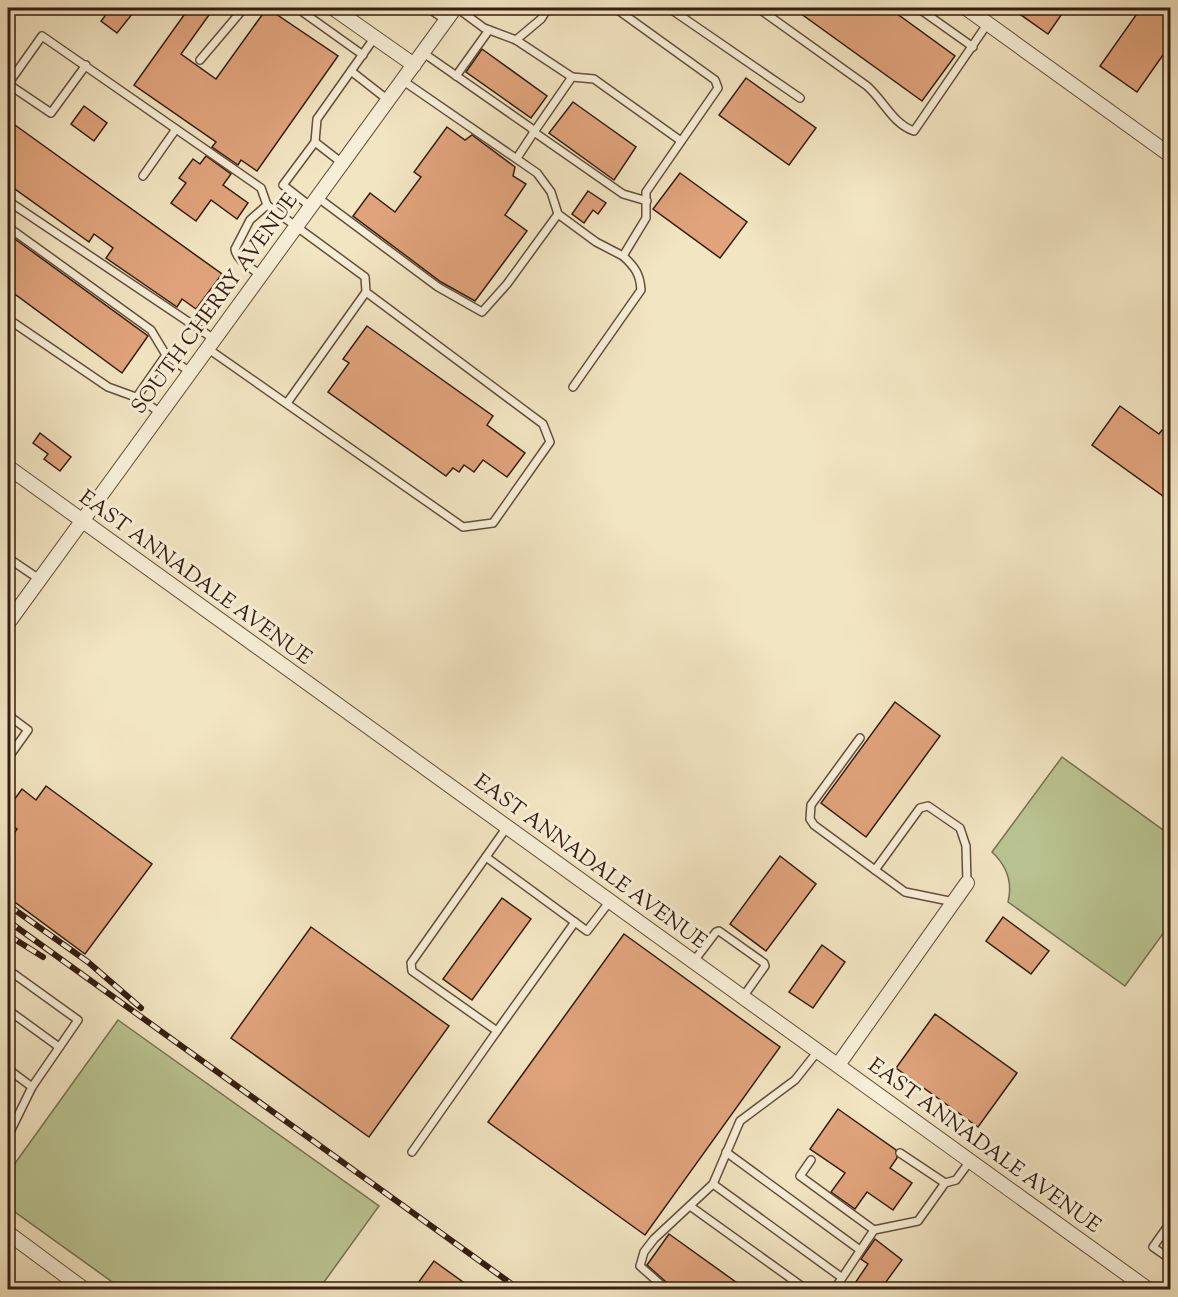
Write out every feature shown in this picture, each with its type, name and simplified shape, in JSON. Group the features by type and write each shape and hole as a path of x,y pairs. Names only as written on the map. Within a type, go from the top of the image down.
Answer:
{"street":[{"path":"333,8 414,65"},
{"name":"SOUTH CHERRY AVENUE","path":"8,623 456,8"},
{"path":"966,8 1170,155"},
{"name":"EAST ANNADALE AVENUE","path":"8,467 1149,1290"},
{"path":"838,1065 967,883"},
{"path":"8,1233 85,1290"}],"lane":[{"path":"200,60 244,8"},
{"path":"297,8 363,55"},
{"path":"428,8 446,20"},
{"path":"456,8 489,30 516,40 572,77 594,79 681,141"},
{"path":"516,40 541,19 549,8"},
{"path":"615,8 715,80 718,88 646,192 646,218 623,256"},
{"path":"669,8 800,98"},
{"path":"759,8 867,86 882,99 902,127 914,130 988,23"},
{"path":"918,8 972,47"},
{"path":"456,76 489,30"},
{"path":"86,65 51,113 8,84 42,36 86,65 261,188 267,205 365,277 366,292 286,403"},
{"path":"375,37 317,119 315,142 283,185 314,202 438,287 482,312 507,284 558,214"},
{"path":"422,52 623,194 647,201"},
{"path":"351,71 388,100"},
{"path":"517,158 572,77"},
{"path":"402,80 537,173 551,192 558,214 596,242 623,256 635,267 640,278 641,290 573,387"},
{"path":"143,176 176,129"},
{"path":"315,142 342,163"},
{"path":"8,201 211,343 286,403 463,527 493,523 550,442 543,424 366,292"},
{"path":"260,275 235,254 240,236 250,220 267,205"},
{"path":"8,227 151,330 166,355 190,372"},
{"path":"8,319 108,387 136,398 160,413"},
{"path":"136,398 166,355"},
{"path":"8,558 39,579"},
{"path":"8,715 28,730 8,758"},
{"path":"860,738 811,805 809,812 814,825 905,892 954,902"},
{"path":"875,870 920,808 928,806 960,828 966,846 967,883"},
{"path":"497,1031 410,967 507,827"},
{"path":"486,857 589,930 610,901"},
{"path":"412,1152 575,922"},
{"path":"694,961 719,931 764,963 765,966 743,997"},
{"path":"8,982 14,974 78,1020 32,1087 8,1136"},
{"path":"8,1010 59,1047"},
{"path":"667,1290 640,1266 654,1239 713,1184 740,1121 795,1080 818,1051"},
{"path":"8,1070 32,1087"},
{"path":"726,1152 860,1250"},
{"path":"900,1153 945,1183"},
{"path":"811,1160 800,1176 874,1230"},
{"path":"834,1290 874,1230 918,1221 945,1183 956,1180 970,1160"},
{"path":"713,1184 841,1277"},
{"path":"690,1206 807,1290"},
{"path":"1170,1223 1153,1247 1170,1259"}],"green space":[{"path":"1062,757 1170,835 1170,924 1125,986 1008,902 1010,888 1008,875 1002,863 992,852"},
{"path":"118,1020 379,1206 319,1289 122,1289 8,1207 8,1173"}],"building":[{"path":"111,8 137,8 117,33 101,21"},
{"path":"189,8 214,8 181,54 216,79 267,8 338,56 257,171 241,160 238,165 212,147 216,142 134,85"},
{"path":"793,8 889,8 955,56 922,101"},
{"path":"1011,8 1066,8 1048,34"},
{"path":"1141,8 1170,8 1170,45 1137,92 1100,66"},
{"path":"482,49 547,96 531,118 466,72"},
{"path":"746,78 816,128 789,165 719,115"},
{"path":"573,102 636,147 614,180 549,133"},
{"path":"84,106 107,123 94,141 71,124"},
{"path":"8,120 222,274 196,309 182,299 177,307 106,258 113,248 94,234 89,242 8,184"},
{"path":"447,127 465,140 472,135 515,167 513,176 526,184 505,215 527,231 475,301 441,282 353,216 370,193 395,212 421,177 414,172"},
{"path":"206,156 231,174 223,185 248,203 237,219 211,200 196,221 171,203 186,183 179,178 193,159 200,164"},
{"path":"680,173 747,222 720,258 653,209"},
{"path":"588,191 606,203 598,214 593,210 584,223 572,214"},
{"path":"8,234 148,336 122,373 8,289"},
{"path":"367,326 493,416 487,425 525,453 507,477 483,460 474,472 464,465 459,472 453,468 446,476 328,392 349,363 343,359"},
{"path":"1120,406 1159,434 1162,430 1170,437 1170,501 1092,445"},
{"path":"40,433 71,457 60,471 44,459 48,454 33,443"},
{"path":"895,702 940,736 866,837 821,803"},
{"path":"46,786 152,864 85,954 8,897 8,842 17,829 8,823 8,808 22,789 36,800"},
{"path":"780,856 816,884 766,951 730,924"},
{"path":"502,898 531,919 472,1000 443,979"},
{"path":"1003,917 1049,951 1031,974 986,941"},
{"path":"311,927 449,1026 369,1137 231,1038"},
{"path":"624,934 780,1047 645,1235 488,1122"},
{"path":"822,945 845,962 813,1008 789,992"},
{"path":"935,1014 1017,1073 978,1127 896,1068"},
{"path":"838,1109 896,1150 897,1158 890,1168 912,1183 893,1210 867,1192 855,1209 831,1192 845,1173 810,1149"},
{"path":"669,1234 747,1290 675,1290 647,1265"},
{"path":"875,1239 902,1260 880,1290 858,1290 853,1286 868,1264 861,1259"},
{"path":"434,1261 474,1290 413,1290"}],"railway":[{"path":"8,905 88,962 141,1008"},
{"path":"8,921 520,1290"},
{"path":"8,935 43,957"}]}
